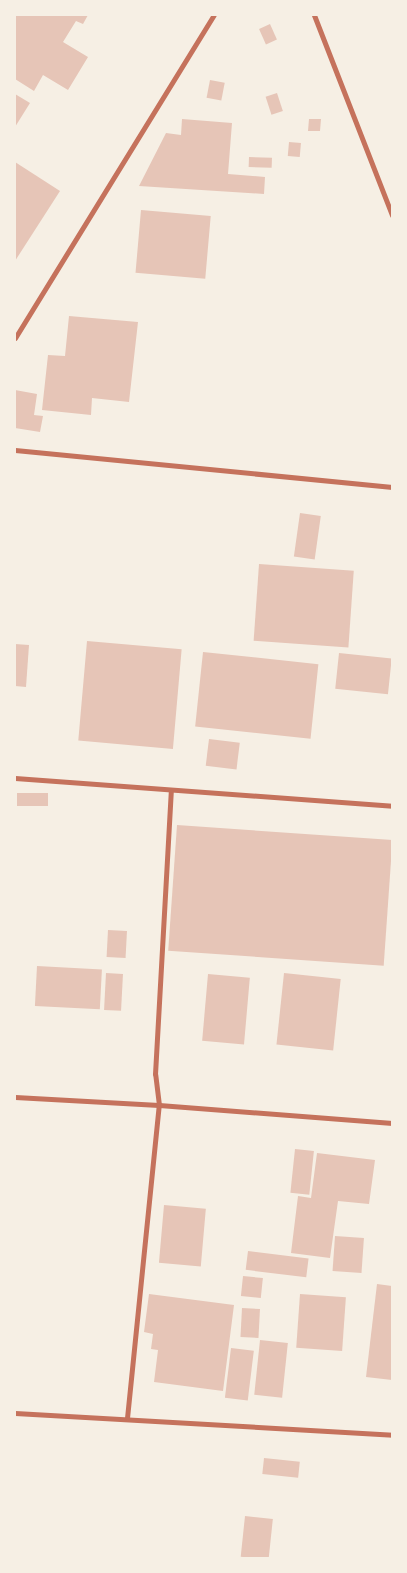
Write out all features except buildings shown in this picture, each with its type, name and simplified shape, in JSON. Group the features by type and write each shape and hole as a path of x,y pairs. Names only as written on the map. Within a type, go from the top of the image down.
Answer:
{"street":[{"path":"15,338 214,15"},
{"path":"314,15 392,215"},
{"path":"15,450 392,487"},
{"path":"15,778 392,806"},
{"path":"127,1418 159,1105 155,1074 171,790"},
{"path":"15,1097 159,1105 392,1123"},
{"path":"15,1413 127,1418 392,1435"}]}
